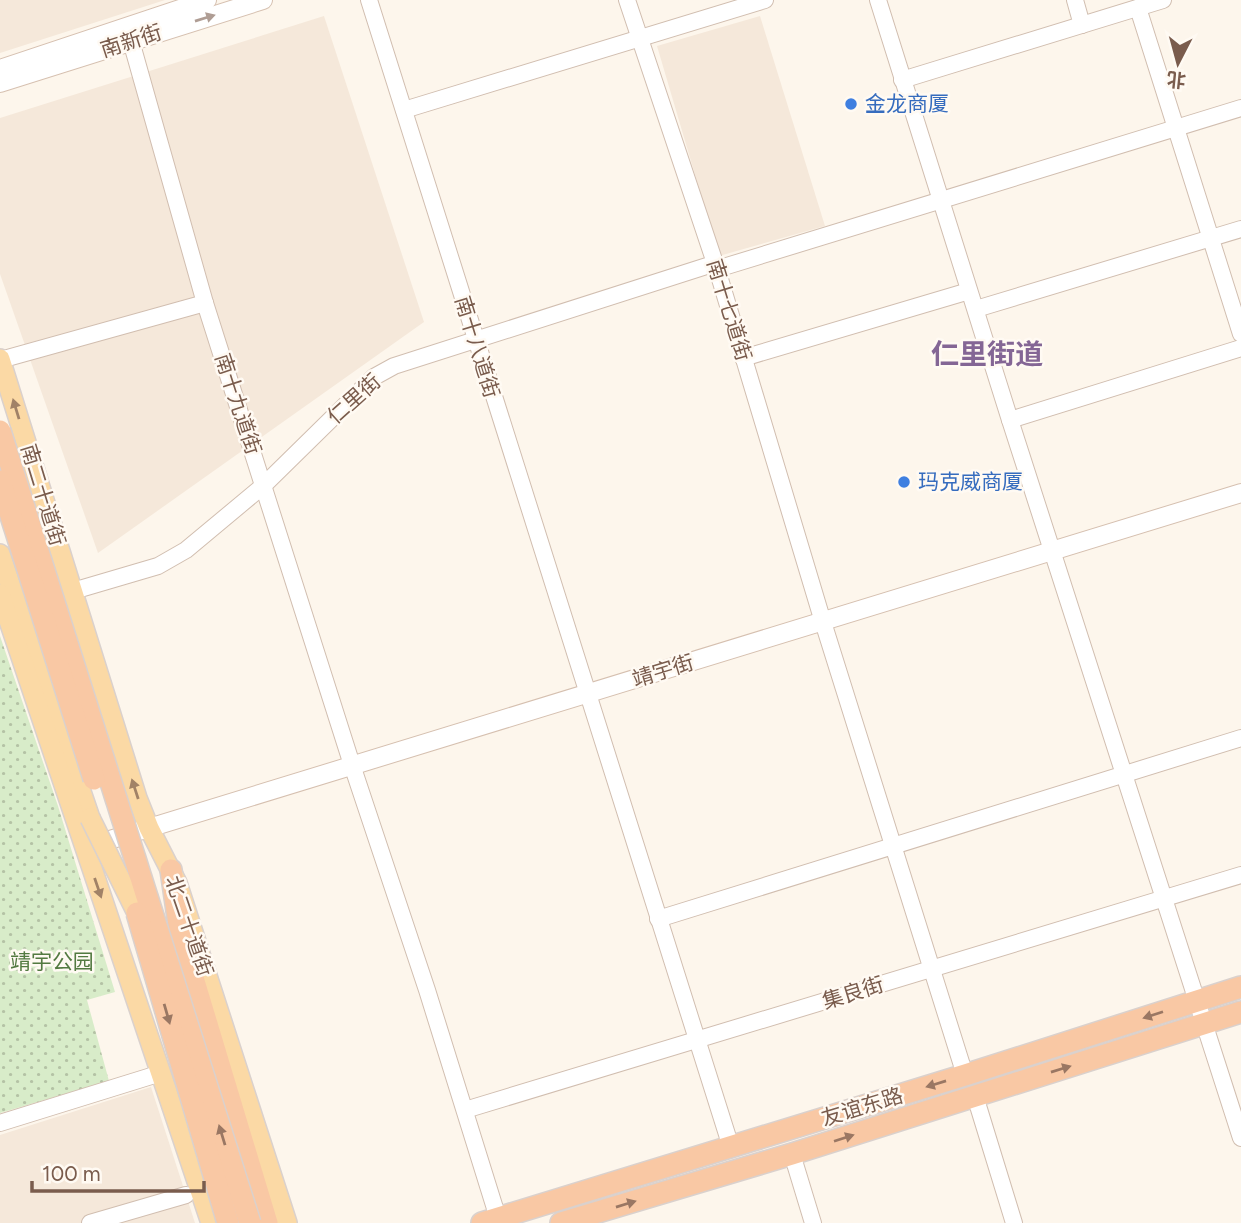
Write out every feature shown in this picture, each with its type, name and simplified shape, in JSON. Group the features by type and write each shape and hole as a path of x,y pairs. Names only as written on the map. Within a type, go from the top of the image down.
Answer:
{"highway":[{"path":"0,430 250,1223"},
{"path":"0,481 138,915 228,1223"},
{"path":"171,870 181,938 267,1223"},
{"name":"友谊东路","path":"490,1221 1241,987"},
{"name":"友谊东路","path":"561,1223 792,1154 1241,1012"}],"main road":[{"name":"南新街","path":"0,69 207,0"},
{"name":"南新街","path":"0,83 264,0"},
{"name":"南二十道街","path":"0,360 73,591"},
{"name":"靖宇街","path":"85,848 1241,493"},
{"path":"0,554 90,818 138,915"},
{"name":"北二十道街","path":"73,591 149,828 177,883 287,1223"},
{"path":"0,594 3,616 212,1223"}],"street":[{"name":"南十八道街","path":"369,0 730,1147"},
{"name":"南十七道街","path":"627,0 717,266 823,622 965,1075"},
{"path":"404,110 765,0"},
{"path":"878,0 1241,1138"},
{"path":"1075,0 1082,25"},
{"path":"902,80 1163,0"},
{"path":"1138,8 1241,334"},
{"name":"南十九道街","path":"131,41 205,303 465,1110 490,1221"},
{"name":"仁里街","path":"73,591 158,566 186,550 264,485 374,377 394,366 474,339 1241,108"},
{"path":"976,309 1241,229"},
{"path":"743,358 969,291"},
{"path":"0,360 205,303"},
{"path":"1010,420 1241,348"},
{"path":"658,919 1241,738"},
{"name":"集良街","path":"465,1110 1241,876"},
{"path":"0,1123 160,1073"},
{"path":"975,1096 1014,1223"},
{"path":"792,1154 813,1223"},
{"path":"90,1223 186,1195"}],"shaded area":[{"path":"0,0 165,0 0,53"},
{"path":"324,16 424,322 98,553 0,274 0,118"},
{"path":"760,16 825,226 719,256 657,46"},
{"path":"151,1087 195,1223 0,1223 0,1135"}],"green space":[{"name":"靖宇公园","path":"0,636 58,806 115,992 87,1000 109,1081 0,1113"}],"place":[{"name":"金龙商厦","path":"851,104"},
{"name":"玛克威商厦","path":"904,482"}],"district":[{"name":"仁里街道","path":"987,354"}]}
